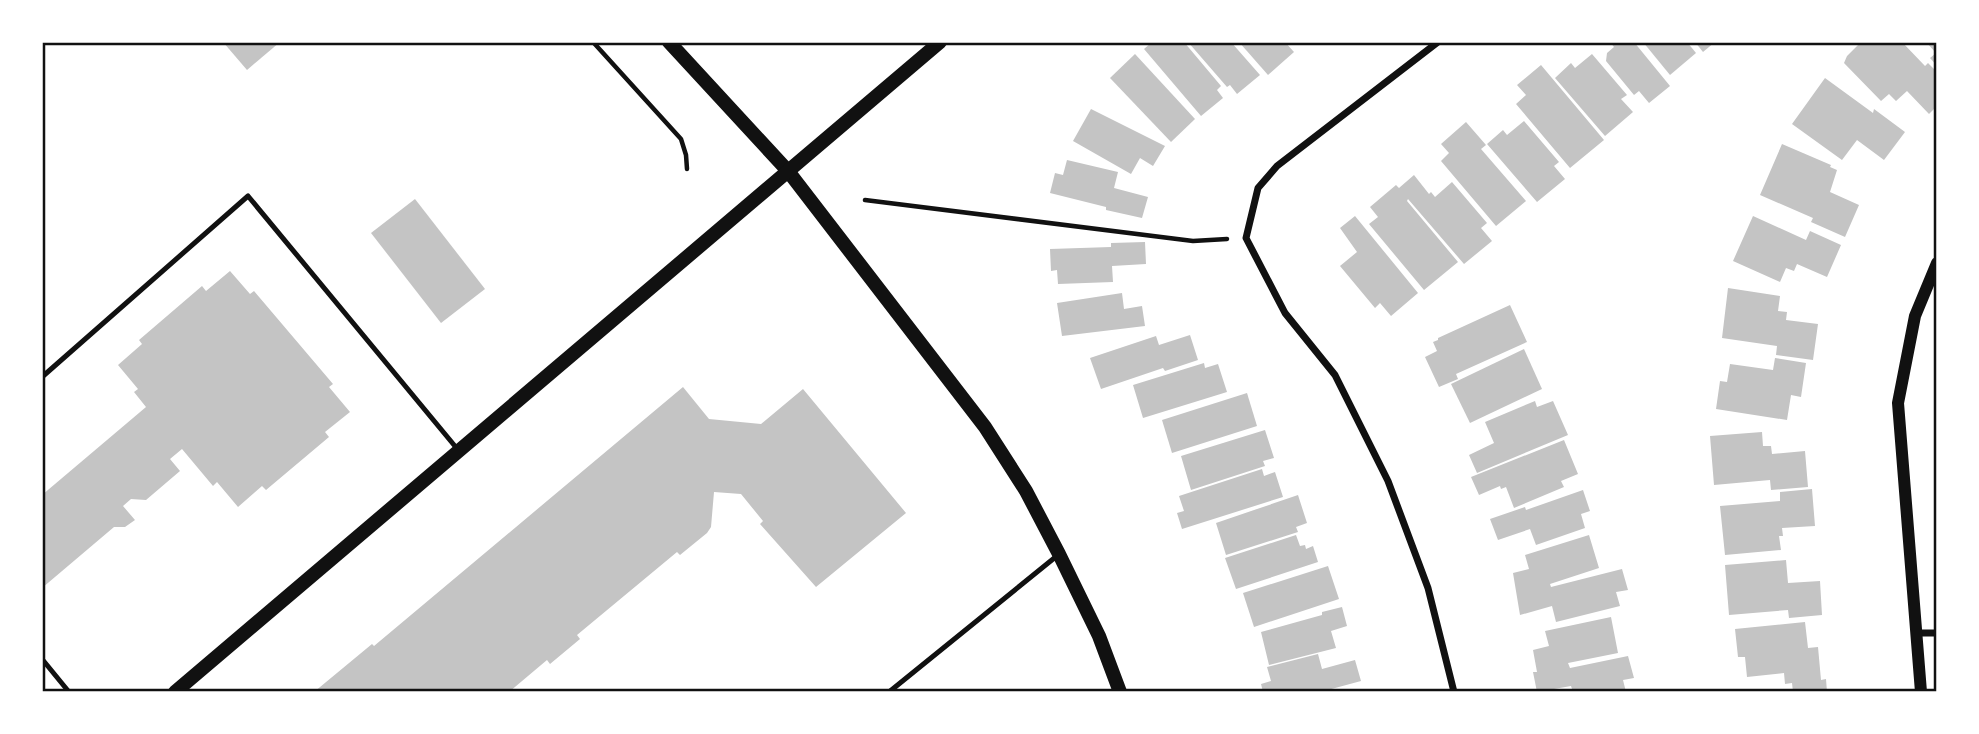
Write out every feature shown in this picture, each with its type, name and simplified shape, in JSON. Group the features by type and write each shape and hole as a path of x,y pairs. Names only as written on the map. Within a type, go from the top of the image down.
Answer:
{"main road":[{"path":"669,42 788,172 985,427 1026,491 1059,554 1099,636 1120,692"},
{"path":"175,692 940,42"}],"street":[{"path":"1438,42 1278,166 1258,188 1245,238 1285,313 1335,375 1388,481 1428,588 1454,692"},
{"path":"1921,692 1898,402 1915,316 1937,263"},
{"path":"1917,633 1937,633"}],"lane":[{"path":"42,377 248,196 459,450"},
{"path":"889,692 1059,554"},
{"path":"42,659 69,692"}],"path":[{"path":"593,42 681,139 687,169"},
{"path":"864,200 1193,241 1245,238"}],"building":[{"path":"223,42 280,42 247,70"},
{"path":"1152,42 1184,42 1221,86 1217,90 1223,98 1201,116 1144,49"},
{"path":"1188,42 1231,42 1260,75 1237,94 1230,85 1227,87"},
{"path":"1239,42 1285,42 1294,52 1268,75"},
{"path":"1610,42 1634,42 1670,86 1649,103 1639,91 1634,95 1606,61 1607,53 1614,47"},
{"path":"1643,42 1687,42 1696,53 1670,75"},
{"path":"1695,42 1715,42 1703,52"},
{"path":"1861,42 1902,42 1925,66 1928,63 1937,72 1937,106 1929,114 1907,91 1896,101 1889,94 1881,101 1844,63"},
{"path":"1926,42 1937,42 1937,66 1930,58 1936,53"},
{"path":"1135,54 1195,119 1171,142 1110,78"},
{"path":"1592,54 1627,95 1621,99 1633,112 1605,136 1555,78 1571,63 1575,68"},
{"path":"1541,65 1604,140 1570,168 1516,104 1526,95 1517,85"},
{"path":"1825,78 1873,113 1874,109 1905,132 1884,160 1857,140 1842,160 1792,124"},
{"path":"1091,109 1165,146 1153,166 1140,158 1131,174 1073,141"},
{"path":"1524,121 1559,162 1554,166 1565,179 1537,202 1487,144 1503,130 1507,135"},
{"path":"1466,122 1486,145 1481,149 1526,201 1496,226 1441,161 1449,153 1441,144"},
{"path":"1782,144 1837,170 1830,192 1859,205 1845,237 1811,222 1813,218 1760,195"},
{"path":"1067,160 1118,172 1114,188 1148,197 1142,218 1050,193 1055,173 1063,175"},
{"path":"1414,175 1429,194 1431,192 1435,197 1452,182 1487,223 1481,228 1492,241 1464,264 1408,199 1458,262 1424,290 1369,224 1378,217 1370,207 1396,185 1399,188"},
{"path":"415,199 485,289 441,323 371,233"},
{"path":"1355,216 1418,293 1391,316 1380,303 1375,308 1340,266 1357,252 1340,228"},
{"path":"1753,216 1806,240 1810,231 1841,245 1827,277 1797,264 1794,271 1786,268 1780,282 1733,261"},
{"path":"1145,242 1146,264 1112,266 1113,282 1058,284 1057,270 1051,271 1050,249 1111,247 1111,243"},
{"path":"230,271 250,294 254,291 333,384 329,387 350,412 325,432 329,437 266,490 262,486 238,507 217,482 213,486 182,449 170,459 180,471 146,500 131,499 123,506 135,520 125,527 114,527 42,588 42,495 146,407 134,392 138,389 118,365 142,344 139,340 202,286 206,291"},
{"path":"1728,288 1780,296 1778,311 1787,312 1786,320 1818,324 1813,360 1776,355 1777,346 1722,338"},
{"path":"1122,293 1124,309 1142,306 1145,326 1062,336 1057,303"},
{"path":"1510,305 1527,342 1456,374 1458,379 1439,387 1425,357 1437,351 1433,342"},
{"path":"1190,335 1198,360 1165,371 1163,368 1101,389 1090,358 1156,336 1159,345"},
{"path":"1524,349 1542,389 1470,423 1451,384"},
{"path":"1775,358 1806,363 1801,397 1791,395 1787,420 1716,409 1720,381 1727,382 1730,364 1773,370"},
{"path":"1204,363 1205,368 1218,364 1227,392 1143,418 1133,385"},
{"path":"683,387 709,419 761,424 803,389 906,513 816,587 760,524 763,521 741,494 714,492 711,527 707,533 680,555 677,552 577,635 580,639 550,664 547,660 509,692 314,692 372,644 374,646"},
{"path":"1247,393 1257,426 1172,453 1162,420"},
{"path":"1535,401 1537,407 1553,401 1568,435 1477,473 1469,455 1494,443 1485,422"},
{"path":"1265,430 1274,458 1263,461 1265,466 1191,490 1181,456"},
{"path":"1762,432 1763,446 1771,446 1772,454 1805,451 1808,487 1771,490 1770,480 1714,485 1710,436"},
{"path":"1564,440 1578,474 1561,481 1564,487 1514,508 1506,487 1501,489 1500,486 1479,495 1471,477"},
{"path":"1262,469 1264,476 1275,472 1283,497 1182,529 1177,513 1184,511 1179,496"},
{"path":"1812,489 1815,526 1782,528 1783,536 1779,536 1781,550 1725,555 1720,506 1780,501 1780,492"},
{"path":"1583,490 1590,511 1581,514 1585,528 1536,545 1530,529 1498,540 1490,519 1525,507 1526,510"},
{"path":"1298,495 1307,523 1296,527 1298,532 1226,555 1216,523"},
{"path":"1296,535 1300,546 1305,545 1306,549 1313,546 1318,562 1236,589 1225,558"},
{"path":"1589,535 1599,568 1550,584 1551,587 1622,569 1628,590 1616,592 1620,606 1556,622 1552,606 1520,615 1513,573 1529,569 1525,555"},
{"path":"1786,560 1788,583 1820,581 1822,615 1789,618 1788,610 1729,615 1725,565"},
{"path":"1328,566 1339,599 1254,627 1243,593"},
{"path":"1342,607 1347,626 1331,631 1336,648 1269,665 1261,632"},
{"path":"1611,617 1618,653 1568,663 1570,668 1628,656 1634,678 1623,680 1626,692 1573,692 1571,686 1537,692 1533,650 1549,646 1545,631"},
{"path":"1805,622 1808,648 1818,647 1821,680 1826,679 1827,692 1793,692 1792,683 1785,684 1784,673 1747,677 1745,657 1738,657 1735,629"},
{"path":"1318,654 1322,669 1355,660 1361,681 1324,691 1263,692 1261,684 1271,681 1267,667"}]}
